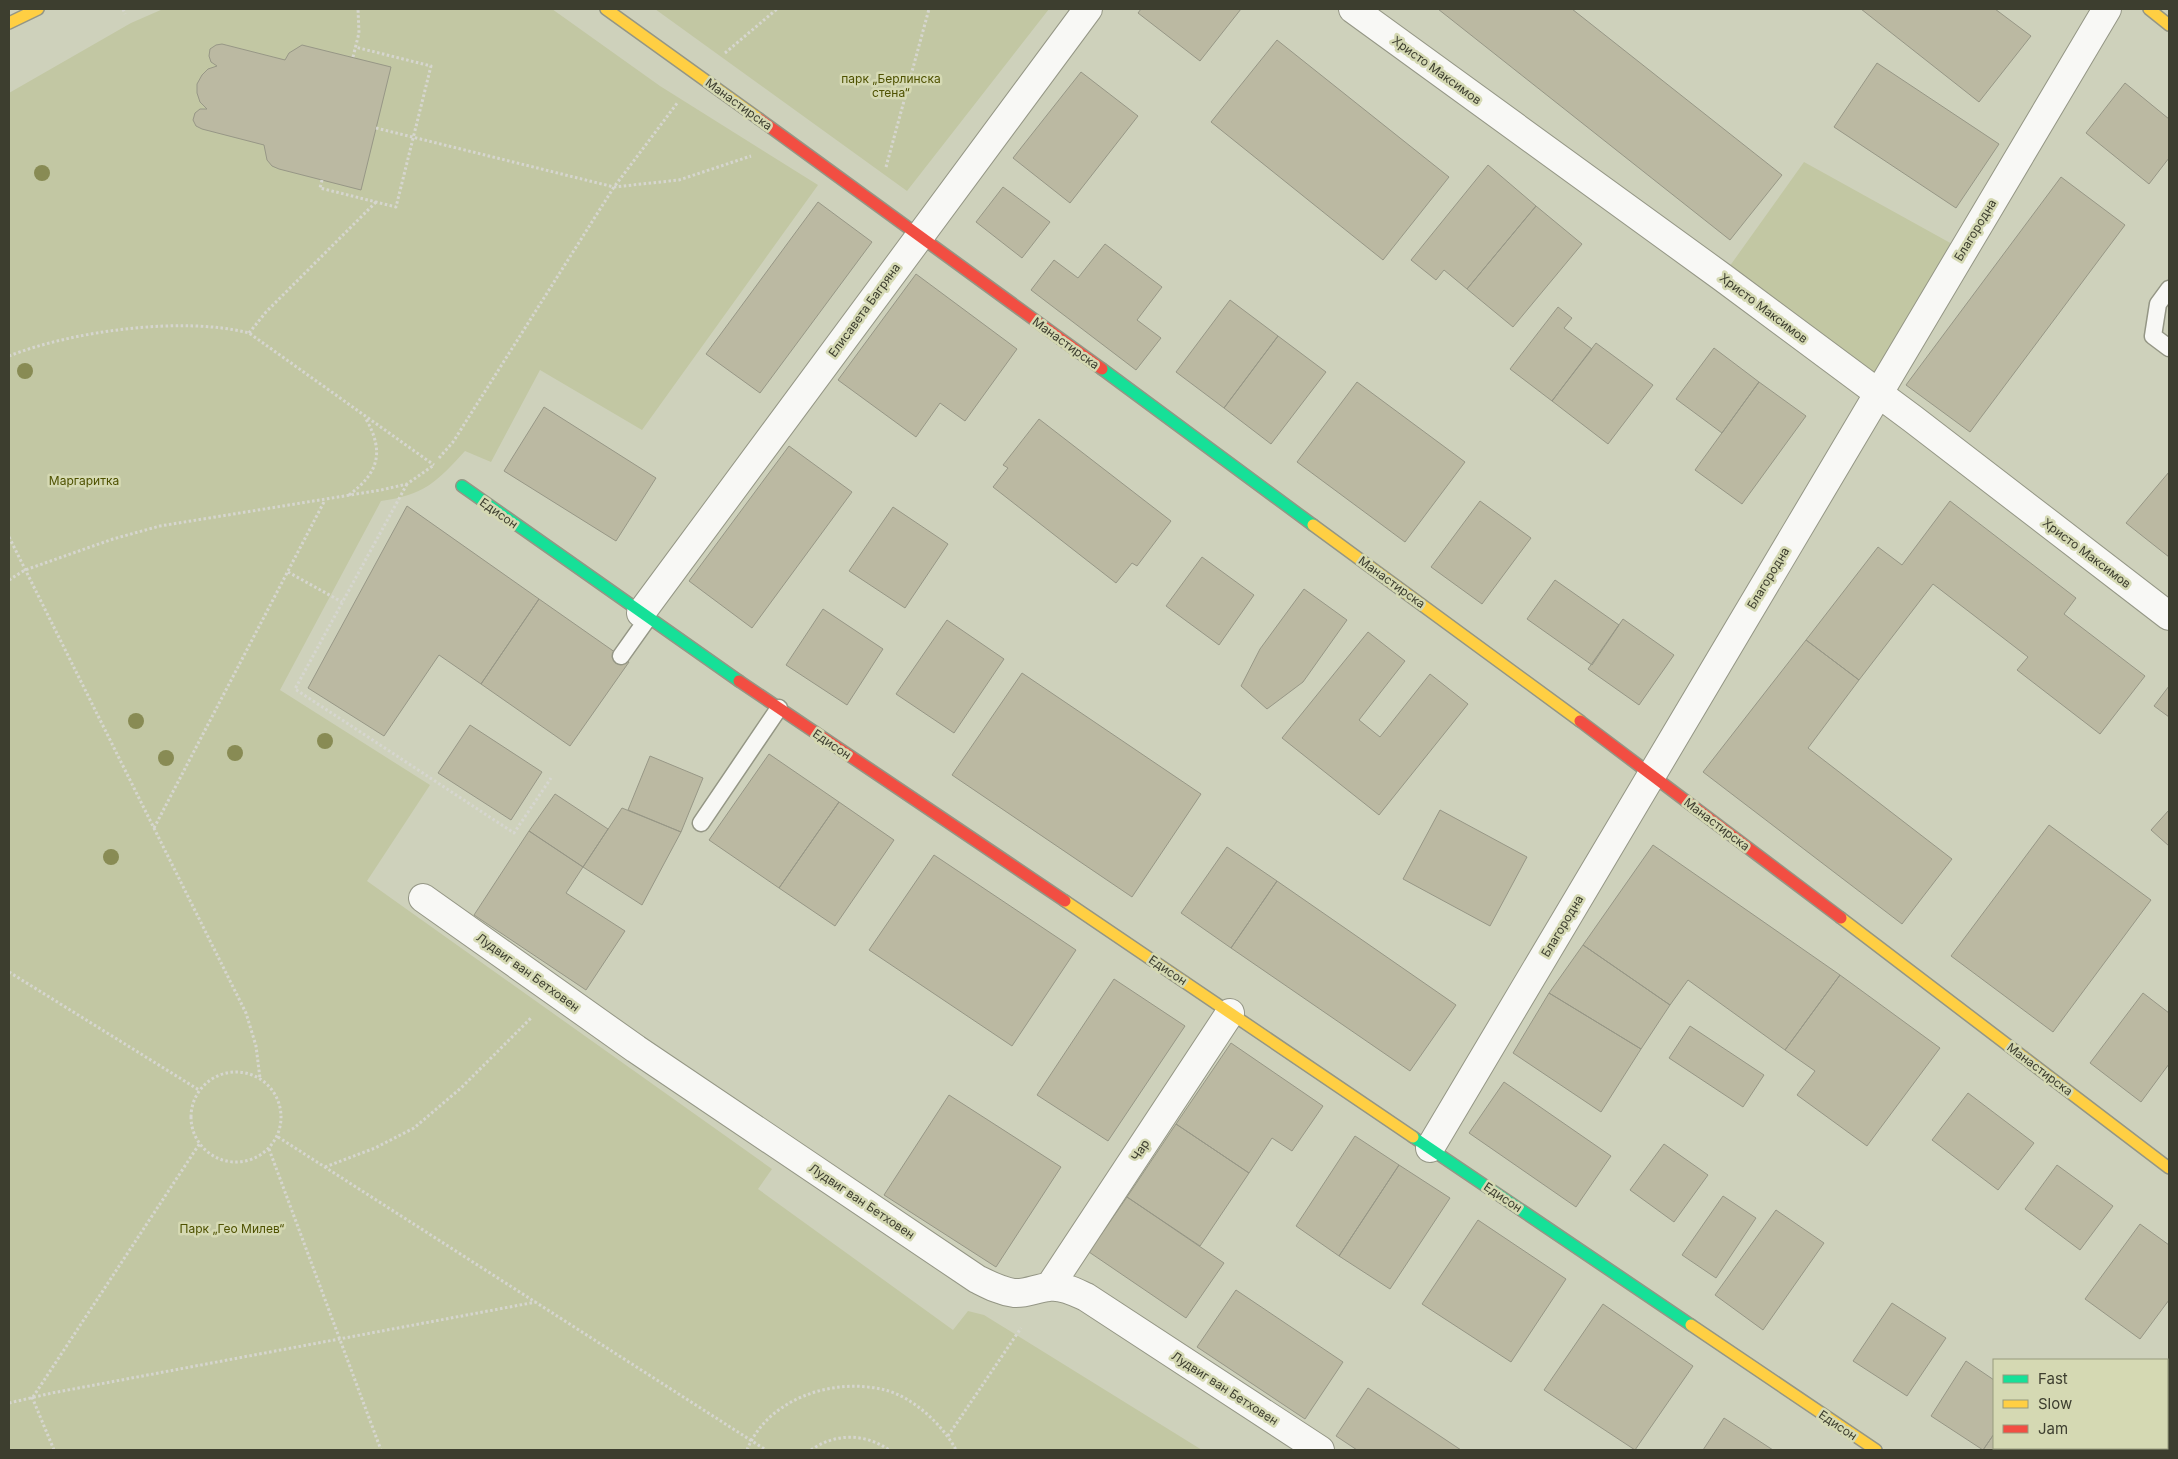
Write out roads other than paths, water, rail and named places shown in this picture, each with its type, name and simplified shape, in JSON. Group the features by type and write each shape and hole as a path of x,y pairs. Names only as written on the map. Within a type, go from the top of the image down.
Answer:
{"street":[{"path":"9,23 38,9"},
{"name":"Манастирска","path":"606,9 792,142 1652,774 2169,1168"},
{"name":"Елисавета Багряна","path":"644,616 919,235 1088,9"},
{"name":"Христо Максимов","path":"1353,9 1706,265 1878,393 2169,616"},
{"name":"Благородна","path":"1430,1148 2107,9"},
{"path":"2149,9 2169,25"},
{"name":"Едисон","path":"462,486 644,616 778,708 1876,1450"},
{"name":"Лудвиг ван Бетховен","path":"423,898 644,1055 978,1279 997,1289 1015,1293 1034,1291 1050,1286 1069,1289 1086,1297 1320,1450"},
{"name":"Чар","path":"1050,1286 1230,1012"}],"lane":[{"path":"2169,289 2158,304 2154,336 2169,348"},
{"path":"621,656 644,616"},
{"path":"701,823 778,708"}],"park label":[{"name":"парк „Берлинска стена“","path":"891,85"},
{"name":"Маргаритка","path":"84,480"},
{"name":"Парк „Гео Милев“","path":"232,1228"}]}
